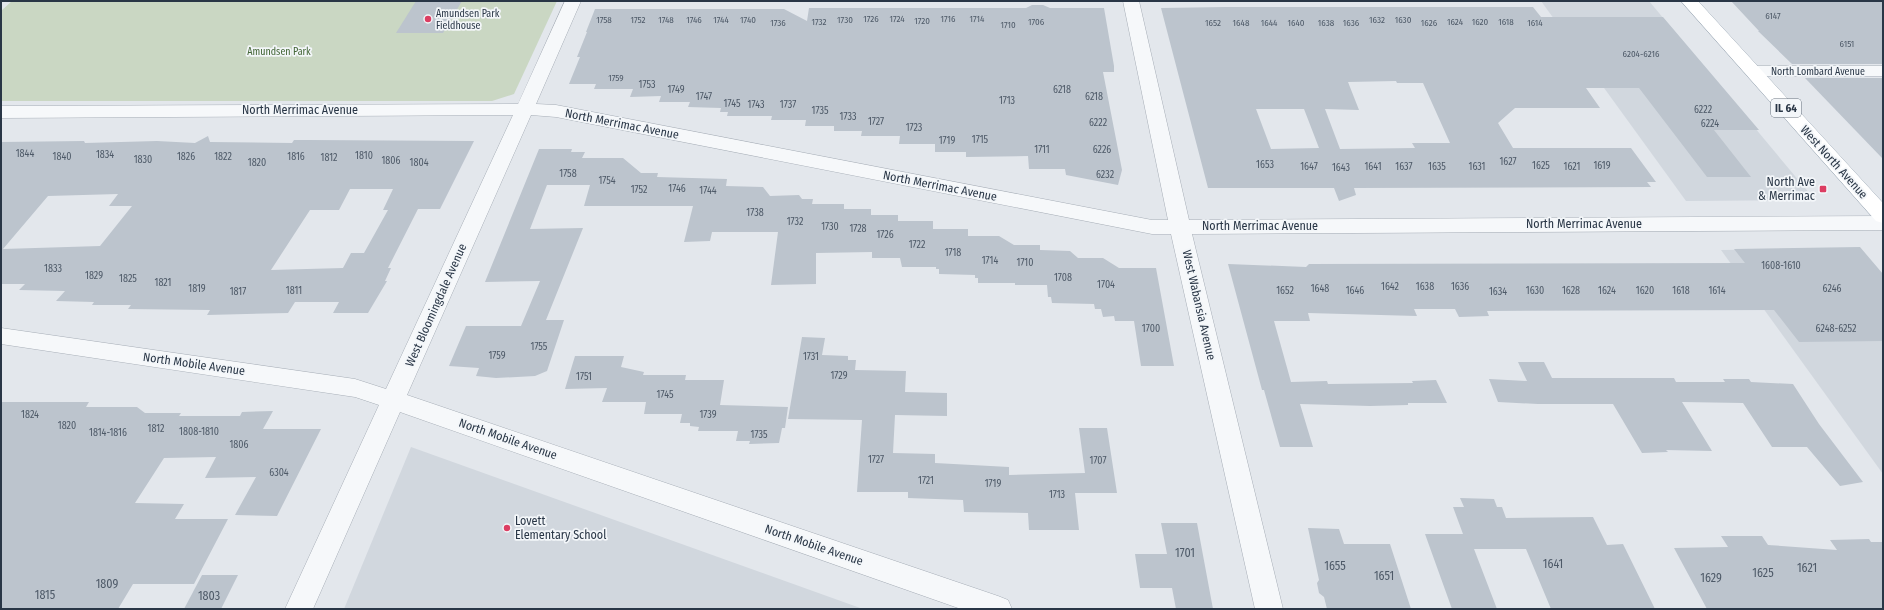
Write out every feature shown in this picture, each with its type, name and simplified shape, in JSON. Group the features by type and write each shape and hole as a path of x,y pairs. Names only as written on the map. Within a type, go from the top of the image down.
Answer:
{"main road":[{"name":"West North Avenue","path":"1689,1 1883,216"}],"street":[{"name":"West Bloomingdale Avenue","path":"299,609 572,1"},
{"name":"West Wabansia Avenue","path":"1131,1 1180,227 1269,609"},
{"name":"North Lombard Avenue","path":"1753,71 1883,71"},
{"name":"North Merrimac Avenue","path":"1,112 524,108 556,111 1152,227 1883,223"},
{"name":"North Mobile Avenue","path":"1,336 355,388 998,609"}],"shaded area":[{"path":"1541,1 1649,1 1815,200 1686,201"},
{"path":"1858,248 1883,276 1883,474 1721,250"},
{"name":"Lovett Elementary School","path":"411,447 863,609 344,609"}],"green space":[{"name":"Amundsen Park","path":"12,1 557,1 514,94 492,101 1,101 1,11"}],"building":[{"name":"Amundsen Park Fieldhouse","path":"416,1 462,1 443,33 396,33"},
{"path":"1731,1 1883,1 1883,64 1792,64 1758,31"},
{"path":"1032,5 1043,5 1050,8 1104,8 1114,72 1103,72 1122,170 1118,185 1066,175 1065,169 1029,169 1028,156 966,157 966,152 935,152 935,144 899,144 900,136 861,136 862,131 834,131 834,126 805,126 806,120 771,120 772,116 727,116 728,112 720,112 721,108 688,107 690,102 659,102 661,96 630,97 633,89 594,89 596,84 569,84 580,57 577,57 595,9 784,9 807,21 809,8 1026,8"},
{"path":"1533,7 1541,17 1663,17 1759,130 1714,130 1751,177 1707,177 1639,88 1586,88 1600,108 1515,108 1498,123 1513,148 1631,148 1656,182 1647,182 1651,187 1354,188 1356,195 1339,201 1334,188 1208,188 1161,8","holes":["1396,81 1397,83 1423,83 1450,143 1412,143 1415,148 1340,149 1325,109 1359,110 1348,82","1256,109 1304,109 1319,148 1271,149"]},
{"path":"1805,78 1883,78 1883,159"},
{"path":"208,136 210,142 292,143 294,140 474,141 440,209 418,209 388,268 391,268 385,281 387,281 368,313 333,313 339,302 295,302 288,313 207,315 210,310 128,309 131,305 92,305 94,302 56,301 65,291 19,290 25,284 1,284 1,142 84,141 85,143 157,141 195,143","holes":["350,189 393,189 383,210 388,210 364,253 351,253 343,268 271,270 310,210 339,210","118,194 109,206 132,206 100,246 3,249 48,196"]},
{"path":"539,149 572,149 571,152 585,152 582,158 623,158 641,173 658,173 657,177 727,179 726,186 763,187 770,196 799,195 802,199 813,199 812,204 844,204 844,209 871,209 871,215 898,215 898,221 933,221 933,229 968,229 968,236 999,236 1014,245 1040,245 1040,250 1070,251 1078,258 1103,258 1119,268 1156,268 1174,366 1141,366 1134,321 1115,321 1114,316 1103,317 1101,309 1095,309 1094,304 1052,303 1051,297 1048,297 1047,285 978,283 978,278 975,278 975,275 939,274 939,269 936,269 936,267 902,267 900,258 872,258 872,252 816,253 816,284 771,285 778,232 712,232 710,241 684,242 693,206 584,206 590,185 547,185 530,229 583,228 546,320 564,320 547,371 535,376 496,378 476,376 479,368 449,366 466,326 521,326 540,281 485,282"},
{"path":"1860,247 1883,274 1883,341 1799,342 1774,310 1487,311 1489,316 1459,317 1455,309 1414,309 1417,316 1308,313 1310,321 1274,321 1291,382 1327,381 1328,384 1413,383 1412,381 1436,380 1447,403 1408,403 1408,405 1370,406 1300,404 1313,447 1280,447 1264,390 1262,390 1228,264 1306,267 1309,264 1745,263 1734,249"},
{"path":"802,337 825,338 822,355 848,356 848,360 856,360 855,370 906,371 905,392 947,393 947,416 895,415 893,453 935,454 935,463 1009,467 1009,475 1085,473 1079,428 1107,428 1117,493 1075,493 1079,530 1029,530 1028,513 964,512 963,500 908,498 908,492 857,492 862,420 788,419"},
{"path":"575,356 624,356 621,367 644,372 643,375 686,375 685,380 724,380 720,405 788,407 785,428 782,428 779,443 749,444 750,441 736,441 738,431 698,431 699,427 690,426 690,423 680,423 682,414 644,414 646,402 602,402 607,388 565,389"},
{"path":"1518,362 1544,362 1552,378 1674,378 1676,382 1725,382 1723,379 1749,379 1751,382 1793,384 1819,424 1863,482 1840,486 1807,447 1772,447 1743,403 1682,402 1712,451 1666,450 1668,452 1642,453 1613,404 1538,404 1498,402 1489,379 1527,381"},
{"path":"1,402 89,402 86,407 137,407 145,413 181,413 179,416 240,416 242,412 273,411 263,429 321,429 277,516 235,515 256,477 205,478 216,457 164,458 135,503 184,504 175,519 228,519 194,584 133,584 118,609 1,609"},
{"path":"1460,498 1494,499 1497,507 1502,507 1506,518 1593,517 1607,545 1623,544 1655,609 1551,609 1526,549 1474,549 1497,609 1452,609 1425,534 1463,534 1453,507 1464,507"},
{"path":"1161,523 1197,523 1213,609 1176,609 1172,588 1140,588 1135,554 1167,554"},
{"path":"1308,528 1339,529 1344,544 1390,544 1411,609 1327,609 1324,597 1319,593 1317,583 1319,580"},
{"path":"1721,536 1762,536 1768,545 1837,550 1830,540 1869,539 1871,542 1883,542 1883,609 1707,609 1674,548 1728,547"},
{"path":"202,575 238,575 221,609 184,609"}],"place":[{"name":"Amundsen Park Fieldhouse","path":"428,19"},
{"name":"North Ave & Merrimac","path":"1823,189"},
{"name":"Lovett Elementary School","path":"507,528"}]}
